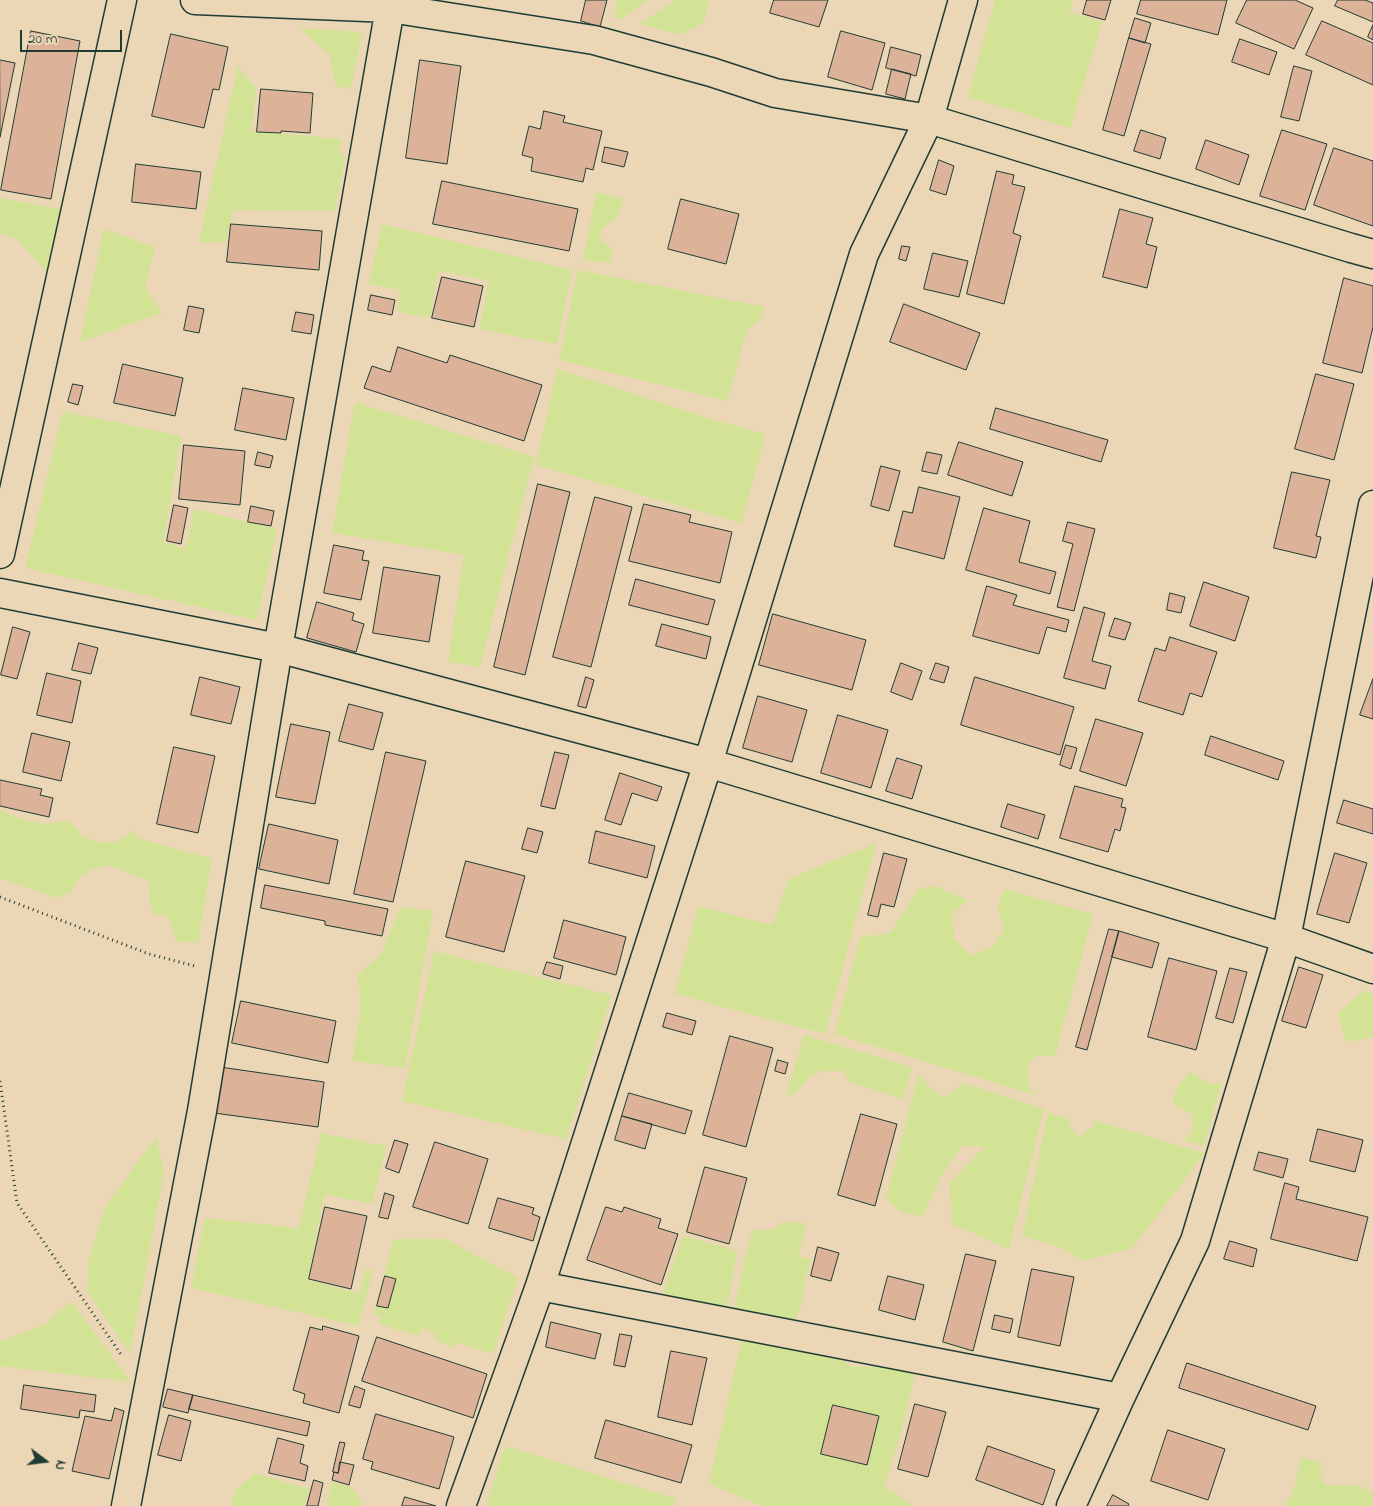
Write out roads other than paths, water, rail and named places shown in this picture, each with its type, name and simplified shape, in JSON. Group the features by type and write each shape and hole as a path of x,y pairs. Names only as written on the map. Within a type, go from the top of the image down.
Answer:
{"street":[{"path":"0,554 122,0"},
{"path":"195,0 390,8 594,40 711,72 775,93 929,119 1373,254"},
{"path":"461,1506 540,1286 708,764 864,254 929,119 963,0"},
{"path":"126,1506 202,1111 278,648 390,8"},
{"path":"1071,1506 1195,1240 1286,938 1373,506"},
{"path":"0,593 278,648 708,764 1286,938 1373,969"},
{"path":"540,1286 1120,1398"}]}
